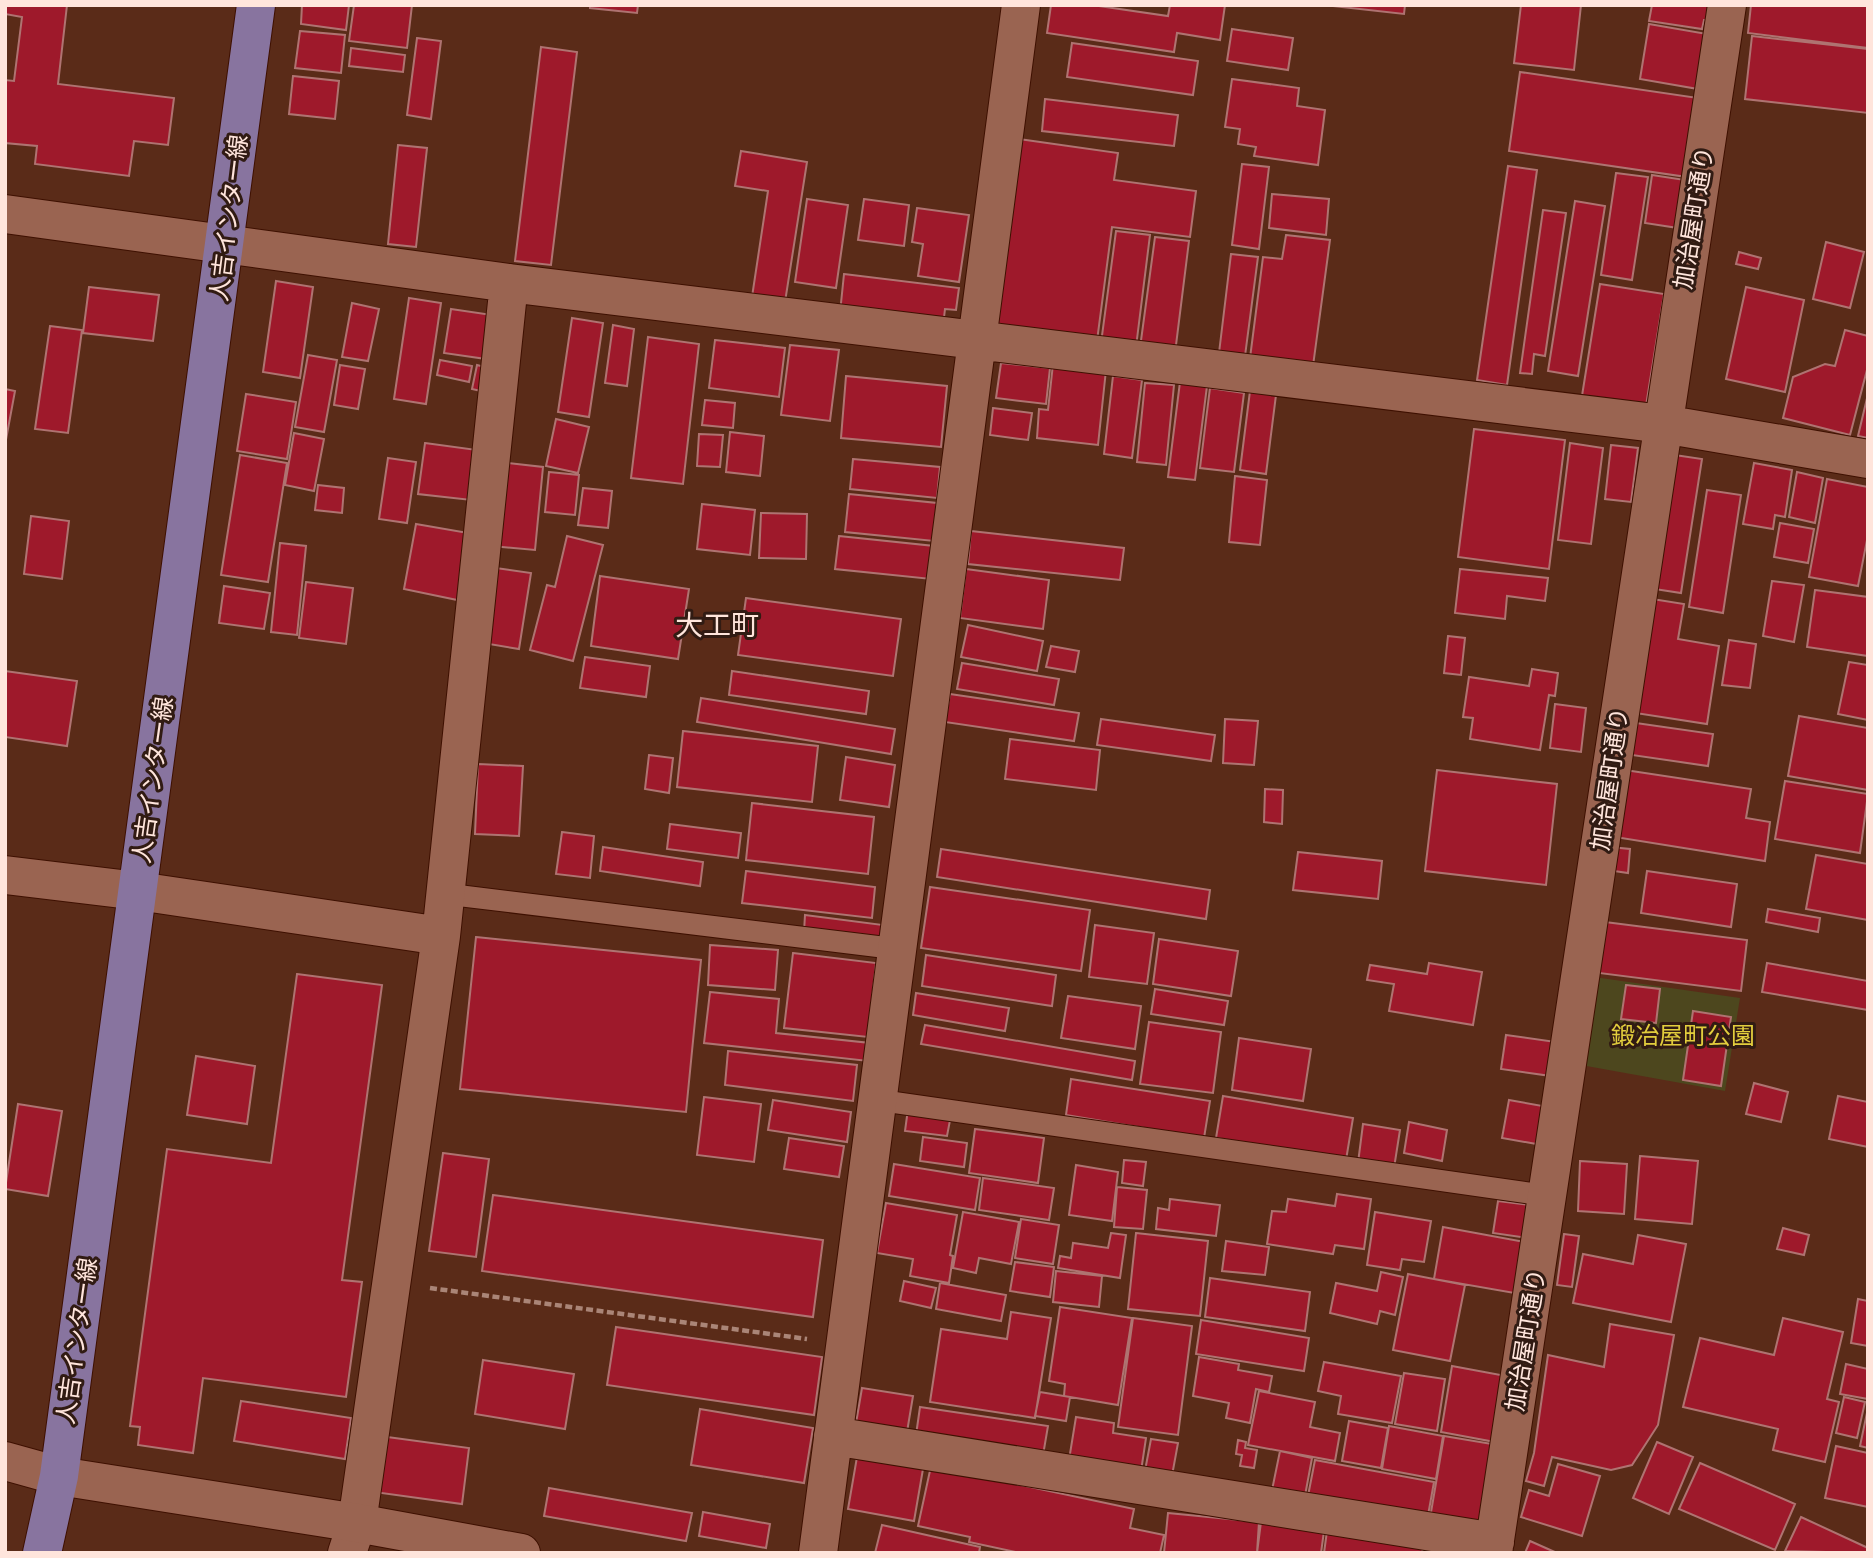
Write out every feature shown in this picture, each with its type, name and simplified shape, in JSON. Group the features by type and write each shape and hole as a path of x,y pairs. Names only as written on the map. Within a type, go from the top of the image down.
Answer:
{"main road":[{"name":"人吉インター線","path":"42,1553 59,1476 256,5"}],"street":[{"path":"818,1553 1021,5"},
{"name":"加治屋町通り","path":"1494,1547 1727,5"},
{"path":"5,214 509,283 1663,424 1868,458"},
{"path":"352,1538 441,936 509,283"},
{"path":"5,875 138,891 441,936"},
{"path":"833,1436 1494,1547"},
{"path":"5,1461 59,1476 352,1538 521,1553"}],"lane":[{"path":"446,894 898,949"},
{"path":"877,1100 1549,1196"}],"path":[{"path":"391,1283 846,1344"}],"green space":[{"name":"鍛冶屋町公園","path":"1594,977 1740,998 1725,1091 1581,1065"}],"building":[{"path":"5,5 67,5 58,84 174,98 168,145 134,141 129,176 35,164 37,146 5,143 5,80 14,81 22,17 5,14"},
{"path":"302,5 349,5 346,30 301,24"},
{"path":"354,5 412,5 407,48 349,41"},
{"path":"590,5 638,5 637,13 590,8"},
{"path":"1051,5 1092,5 1168,16 1170,5 1225,5 1220,40 1177,33 1174,52 1047,33"},
{"path":"1324,5 1405,5 1404,14"},
{"path":"1521,5 1581,5 1574,70 1514,63"},
{"path":"1652,5 1714,5 1712,20 1704,20 1702,29 1649,21"},
{"path":"1751,5 1868,5 1868,48 1748,33"},
{"path":"1649,24 1707,34 1698,89 1640,79"},
{"path":"1232,29 1293,38 1288,70 1227,61"},
{"path":"300,31 345,35 341,73 295,68"},
{"path":"1752,36 1868,49 1868,113 1745,99"},
{"path":"417,38 441,41 431,119 407,115"},
{"path":"1072,43 1198,61 1193,95 1067,77"},
{"path":"541,47 577,52 551,265 515,261"},
{"path":"351,48 405,55 403,72 349,66"},
{"path":"1520,72 1698,98 1687,177 1509,151"},
{"path":"293,76 339,81 335,119 289,114"},
{"path":"1232,79 1299,88 1297,106 1325,110 1318,165 1254,156 1256,147 1238,144 1240,129 1225,127"},
{"path":"1045,99 1178,115 1174,146 1042,131"},
{"path":"1019,139 1118,153 1114,180 1196,191 1190,237 1112,227 1097,341 994,328"},
{"path":"398,145 427,148 416,247 388,244"},
{"path":"741,151 807,162 785,302 752,297 768,191 735,186"},
{"path":"1242,164 1269,167 1259,249 1232,245"},
{"path":"1508,166 1537,170 1507,385 1477,380"},
{"path":"1616,173 1648,177 1632,280 1601,275"},
{"path":"1652,175 1685,180 1678,228 1645,223"},
{"path":"1272,194 1329,199 1326,235 1269,228"},
{"path":"807,199 848,205 836,288 795,282"},
{"path":"864,199 909,205 904,246 858,240"},
{"path":"1575,201 1605,206 1578,376 1548,371"},
{"path":"917,208 969,215 959,282 918,276 923,244 912,242"},
{"path":"1543,210 1566,213 1545,356 1534,354 1532,374 1520,373"},
{"path":"1116,231 1150,235 1136,347 1101,343"},
{"path":"1286,235 1330,240 1313,366 1250,358 1263,257 1282,259"},
{"path":"1155,237 1189,241 1175,353 1140,348"},
{"path":"1826,242 1864,252 1850,308 1813,299"},
{"path":"1739,252 1761,258 1758,269 1736,264"},
{"path":"1231,254 1258,257 1245,356 1219,353"},
{"path":"844,274 959,288 956,310 945,309 943,326 840,313"},
{"path":"276,281 313,287 300,378 263,372"},
{"path":"1600,284 1664,294 1645,412 1581,402"},
{"path":"89,287 159,295 153,341 83,333"},
{"path":"1746,287 1804,300 1785,392 1726,379"},
{"path":"409,298 441,303 426,404 394,399"},
{"path":"352,303 379,309 368,361 342,357"},
{"path":"451,309 499,316 493,360 444,353"},
{"path":"572,318 603,323 589,417 558,412"},
{"path":"613,325 634,329 627,386 605,383"},
{"path":"50,326 82,330 68,433 35,429"},
{"path":"1845,330 1868,336 1868,366 1850,435 1783,418 1793,377 1825,364 1835,366"},
{"path":"648,337 699,344 683,484 631,478"},
{"path":"715,340 785,348 779,397 709,388"},
{"path":"790,345 839,350 830,421 781,415"},
{"path":"308,355 337,360 324,432 295,427"},
{"path":"440,360 472,366 469,382 437,375"},
{"path":"1001,363 1050,368 1046,404 996,398"},
{"path":"1053,364 1106,370 1098,445 1037,438 1039,409 1048,410"},
{"path":"340,365 365,369 358,409 334,405"},
{"path":"477,365 500,371 494,394 472,389"},
{"path":"846,376 947,386 941,447 841,438"},
{"path":"1113,376 1142,380 1132,458 1104,454"},
{"path":"1180,382 1207,386 1195,480 1168,477"},
{"path":"1145,383 1174,385 1166,465 1137,462"},
{"path":"1210,388 1244,393 1234,472 1200,468"},
{"path":"5,389 15,391 5,445"},
{"path":"1250,391 1276,395 1266,474 1240,470"},
{"path":"246,394 296,402 287,459 237,451"},
{"path":"1868,394 1868,438 1858,436"},
{"path":"705,400 735,403 733,428 702,425"},
{"path":"993,408 1032,413 1028,440 990,435"},
{"path":"556,419 589,427 578,473 546,466"},
{"path":"1474,429 1565,440 1549,569 1458,557"},
{"path":"730,432 764,436 760,476 726,472"},
{"path":"294,433 324,439 314,491 285,485"},
{"path":"699,434 723,435 720,467 697,466"},
{"path":"425,443 477,450 471,500 418,494"},
{"path":"1570,443 1603,448 1591,544 1558,540"},
{"path":"1611,445 1638,448 1631,502 1605,499"},
{"path":"1668,454 1702,459 1681,593 1648,588"},
{"path":"240,455 287,463 268,582 221,575"},
{"path":"388,458 416,462 407,523 379,519"},
{"path":"853,459 940,467 937,498 850,489"},
{"path":"499,462 543,467 535,550 492,546"},
{"path":"1754,463 1792,470 1785,517 1775,515 1773,529 1743,524"},
{"path":"549,472 579,475 575,515 545,512"},
{"path":"1797,472 1823,478 1815,523 1789,517"},
{"path":"1235,476 1267,480 1260,545 1229,542"},
{"path":"1827,479 1868,487 1868,535 1858,586 1809,577"},
{"path":"318,485 344,488 342,513 315,510"},
{"path":"583,488 612,491 608,528 578,525"},
{"path":"1707,490 1741,495 1723,613 1689,607"},
{"path":"849,494 937,503 934,541 845,532"},
{"path":"702,504 755,510 750,555 697,549"},
{"path":"761,513 807,514 806,559 759,558"},
{"path":"31,516 69,521 62,579 24,574"},
{"path":"1780,523 1814,529 1808,563 1774,557"},
{"path":"416,524 474,534 462,601 404,589"},
{"path":"971,531 1124,548 1120,580 968,564"},
{"path":"567,536 603,545 573,661 530,650 547,585 555,587"},
{"path":"839,536 934,546 931,579 835,569"},
{"path":"280,543 306,546 297,635 271,632"},
{"path":"489,567 531,573 519,649 477,642"},
{"path":"966,569 1049,580 1043,629 960,618"},
{"path":"1460,569 1548,578 1545,601 1507,596 1505,619 1455,613"},
{"path":"600,576 689,589 678,659 591,646"},
{"path":"1772,581 1804,585 1794,642 1763,636"},
{"path":"306,582 353,588 346,644 299,638"},
{"path":"224,586 270,593 264,629 219,623"},
{"path":"1815,590 1868,597 1868,656 1807,647"},
{"path":"746,598 901,619 893,676 738,655"},
{"path":"1646,598 1684,604 1678,639 1719,646 1707,724 1629,712"},
{"path":"968,625 1043,641 1037,671 961,657"},
{"path":"1448,636 1465,638 1461,675 1444,673"},
{"path":"1729,640 1756,644 1750,688 1722,685"},
{"path":"1051,646 1079,651 1075,672 1046,667"},
{"path":"585,657 650,666 646,697 580,688"},
{"path":"1849,662 1868,665 1868,720 1838,714"},
{"path":"962,663 1059,679 1054,705 957,689"},
{"path":"1532,669 1558,673 1555,696 1549,695 1540,750 1470,739 1473,718 1463,717 1469,677 1529,686"},
{"path":"5,671 77,681 67,746 5,737"},
{"path":"732,671 869,691 866,714 729,695"},
{"path":"950,694 1079,713 1074,741 945,722"},
{"path":"701,698 895,729 891,754 697,722"},
{"path":"1555,704 1586,708 1581,752 1550,748"},
{"path":"1799,716 1868,728 1868,790 1788,776"},
{"path":"1101,719 1215,735 1211,761 1097,745"},
{"path":"1225,719 1258,721 1254,765 1223,763"},
{"path":"1629,722 1713,734 1708,766 1625,754"},
{"path":"683,731 818,746 812,802 677,787"},
{"path":"1010,739 1100,750 1096,790 1005,779"},
{"path":"649,755 673,758 669,793 645,789"},
{"path":"846,757 895,765 889,807 840,800"},
{"path":"478,764 523,766 519,836 475,834"},
{"path":"1437,770 1557,784 1546,885 1425,871"},
{"path":"1625,770 1751,789 1746,818 1770,822 1765,861 1615,837"},
{"path":"1785,781 1868,794 1860,853 1775,839"},
{"path":"1265,789 1283,790 1282,824 1264,822"},
{"path":"752,803 874,817 868,874 746,860"},
{"path":"670,824 741,833 738,858 667,849"},
{"path":"562,832 594,836 590,878 556,874"},
{"path":"603,847 703,862 700,886 600,871"},
{"path":"1610,847 1630,849 1628,873 1607,870"},
{"path":"941,849 1210,890 1206,919 937,877"},
{"path":"1298,852 1382,861 1378,899 1293,890"},
{"path":"1816,855 1868,864 1868,920 1806,909"},
{"path":"746,871 875,887 872,918 742,903"},
{"path":"1647,871 1737,884 1731,927 1641,913"},
{"path":"930,887 1090,910 1081,971 921,948"},
{"path":"1768,909 1820,918 1818,932 1766,922"},
{"path":"805,915 883,925 881,941 804,932"},
{"path":"1605,922 1747,940 1741,991 1599,973"},
{"path":"1095,925 1154,933 1147,984 1089,977"},
{"path":"476,937 701,960 686,1112 460,1089"},
{"path":"1159,939 1238,951 1231,996 1153,984"},
{"path":"710,945 778,950 775,990 708,985"},
{"path":"793,953 876,963 868,1037 784,1028"},
{"path":"926,955 1056,975 1052,1006 922,986"},
{"path":"1429,963 1482,972 1473,1025 1389,1011 1394,984 1367,980 1370,965 1427,974"},
{"path":"1767,963 1868,981 1868,1010 1762,992"},
{"path":"297,974 382,985 342,1280 362,1282 346,1397 203,1378 193,1453 138,1445 140,1427 130,1426 167,1149 271,1163"},
{"path":"1626,985 1660,989 1656,1023 1621,1019"},
{"path":"1155,989 1228,1001 1224,1025 1151,1014"},
{"path":"710,992 779,999 776,1033 870,1043 868,1061 704,1043"},
{"path":"916,993 1009,1008 1005,1031 913,1015"},
{"path":"1068,996 1141,1006 1135,1049 1061,1038"},
{"path":"1693,1011 1731,1017 1721,1086 1683,1080"},
{"path":"1149,1022 1221,1032 1213,1093 1140,1084"},
{"path":"925,1025 1135,1061 1132,1080 921,1044"},
{"path":"1506,1035 1556,1042 1551,1076 1501,1069"},
{"path":"1239,1038 1311,1049 1303,1101 1232,1090"},
{"path":"728,1051 857,1065 853,1101 725,1085"},
{"path":"196,1056 255,1066 247,1124 187,1115"},
{"path":"1071,1079 1210,1101 1204,1138 1066,1115"},
{"path":"1754,1083 1788,1092 1781,1122 1746,1114"},
{"path":"1223,1096 1353,1118 1346,1160 1216,1138"},
{"path":"1838,1096 1868,1102 1868,1147 1829,1139"},
{"path":"704,1097 761,1104 754,1162 697,1155"},
{"path":"773,1100 851,1112 847,1142 768,1130"},
{"path":"1509,1100 1548,1107 1542,1145 1502,1138"},
{"path":"18,1104 62,1111 48,1196 5,1189"},
{"path":"908,1109 951,1115 947,1136 905,1131"},
{"path":"1409,1122 1447,1130 1442,1161 1404,1153"},
{"path":"1363,1124 1400,1130 1394,1168 1358,1163"},
{"path":"975,1129 1044,1138 1038,1183 969,1173"},
{"path":"923,1137 967,1143 964,1167 920,1161"},
{"path":"789,1138 844,1146 839,1177 784,1169"},
{"path":"443,1153 489,1159 476,1257 429,1251"},
{"path":"1640,1156 1698,1161 1692,1224 1635,1219"},
{"path":"1124,1160 1146,1162 1143,1186 1122,1183"},
{"path":"1580,1161 1627,1164 1624,1214 1578,1211"},
{"path":"894,1164 980,1178 975,1210 889,1196"},
{"path":"1076,1165 1118,1172 1112,1221 1069,1215"},
{"path":"983,1178 1054,1188 1049,1220 979,1210"},
{"path":"1117,1187 1147,1190 1143,1229 1114,1227"},
{"path":"1337,1194 1371,1199 1364,1249 1335,1245 1333,1254 1267,1244 1272,1211 1286,1212 1288,1199 1335,1206"},
{"path":"493,1195 823,1240 813,1317 482,1271"},
{"path":"1170,1199 1220,1205 1216,1236 1156,1229 1158,1208 1169,1210"},
{"path":"1498,1201 1539,1206 1535,1239 1493,1233"},
{"path":"886,1203 957,1215 950,1255 953,1256 949,1283 910,1276 913,1259 877,1253"},
{"path":"963,1212 1019,1222 1011,1264 979,1258 976,1273 953,1268"},
{"path":"1375,1212 1431,1221 1424,1262 1402,1259 1400,1270 1367,1265"},
{"path":"1021,1219 1059,1225 1053,1264 1015,1258"},
{"path":"1443,1227 1536,1244 1526,1295 1434,1279"},
{"path":"1783,1228 1809,1235 1804,1255 1777,1249"},
{"path":"1111,1233 1126,1235 1120,1278 1058,1268 1060,1256 1071,1258 1073,1243 1108,1248"},
{"path":"1136,1233 1208,1241 1200,1316 1128,1309"},
{"path":"1564,1234 1579,1236 1572,1287 1557,1285"},
{"path":"1638,1235 1686,1244 1671,1322 1573,1303 1583,1254 1633,1264"},
{"path":"1226,1241 1269,1247 1265,1275 1222,1271"},
{"path":"1015,1262 1054,1267 1050,1297 1010,1291"},
{"path":"1056,1271 1102,1276 1099,1307 1053,1302"},
{"path":"1381,1272 1403,1277 1395,1315 1380,1311 1377,1324 1330,1313 1336,1283 1377,1291"},
{"path":"1408,1274 1465,1285 1450,1361 1393,1350"},
{"path":"1210,1278 1310,1292 1305,1331 1205,1317"},
{"path":"904,1281 936,1288 931,1308 900,1301"},
{"path":"940,1283 1006,1295 1001,1321 936,1309"},
{"path":"1858,1299 1868,1301 1868,1346 1851,1343"},
{"path":"1060,1307 1132,1318 1118,1405 1064,1396 1065,1384 1049,1381"},
{"path":"1011,1312 1051,1318 1035,1418 930,1402 941,1329 1007,1339"},
{"path":"1133,1318 1192,1326 1178,1435 1118,1427"},
{"path":"1783,1318 1843,1332 1827,1399 1839,1402 1825,1462 1773,1450 1778,1429 1683,1407 1700,1338 1774,1355"},
{"path":"1201,1320 1309,1338 1304,1371 1196,1354"},
{"path":"1610,1324 1674,1335 1658,1425 1632,1465 1611,1470 1552,1457 1544,1486 1526,1481 1534,1453 1548,1355 1604,1367"},
{"path":"616,1327 822,1357 814,1415 607,1385"},
{"path":"1199,1357 1239,1364 1238,1370 1272,1376 1269,1392 1256,1389 1250,1423 1226,1418 1229,1403 1193,1396"},
{"path":"483,1360 574,1374 565,1429 475,1414"},
{"path":"1324,1362 1401,1376 1392,1423 1338,1414 1341,1396 1318,1391"},
{"path":"1846,1364 1868,1369 1868,1399 1840,1394"},
{"path":"1452,1366 1506,1376 1495,1442 1441,1432"},
{"path":"1404,1373 1445,1379 1437,1431 1395,1424"},
{"path":"862,1388 913,1396 906,1438 855,1429"},
{"path":"1259,1391 1315,1402 1310,1427 1340,1433 1335,1461 1248,1445"},
{"path":"1040,1392 1070,1397 1066,1421 1035,1416"},
{"path":"1844,1397 1865,1402 1857,1438 1836,1433"},
{"path":"241,1401 351,1418 345,1459 234,1441"},
{"path":"920,1407 1048,1426 1042,1461 915,1442"},
{"path":"1868,1408 1868,1448 1860,1446"},
{"path":"700,1409 813,1428 804,1483 691,1465"},
{"path":"1076,1417 1114,1423 1113,1433 1146,1438 1140,1478 1068,1466"},
{"path":"1349,1421 1388,1428 1381,1468 1342,1461"},
{"path":"1389,1426 1443,1436 1436,1479 1382,1469"},
{"path":"380,1436 469,1448 462,1504 374,1492"},
{"path":"1444,1436 1498,1445 1483,1534 1429,1524"},
{"path":"1151,1439 1178,1443 1171,1481 1144,1476"},
{"path":"1238,1440 1246,1442 1245,1448 1257,1450 1254,1468 1240,1466 1242,1455 1236,1454"},
{"path":"1657,1442 1693,1457 1669,1514 1633,1498"},
{"path":"1836,1446 1868,1453 1868,1507 1825,1498"},
{"path":"1280,1451 1312,1458 1304,1501 1271,1495"},
{"path":"857,1457 923,1469 914,1521 848,1509"},
{"path":"1315,1460 1434,1482 1427,1521 1307,1501"},
{"path":"1700,1463 1795,1504 1775,1550 1679,1509"},
{"path":"1558,1464 1600,1476 1582,1536 1521,1517 1529,1490 1549,1496"},
{"path":"931,1466 1134,1509 1130,1528 1164,1535 1160,1553 1020,1553 969,1542 970,1537 918,1526"},
{"path":"549,1488 692,1513 686,1541 544,1516"},
{"path":"703,1512 770,1524 766,1548 699,1536"},
{"path":"1168,1513 1259,1522 1257,1553 1164,1553"},
{"path":"1801,1517 1868,1548 1868,1553 1785,1551"},
{"path":"1261,1522 1324,1531 1321,1553 1257,1553"},
{"path":"882,1525 980,1547 979,1553 875,1553"},
{"path":"1327,1531 1423,1547 1422,1553 1324,1553"},
{"path":"1530,1541 1557,1553 1525,1553"}],"district":[{"name":"大工町","path":"717,625"}]}
